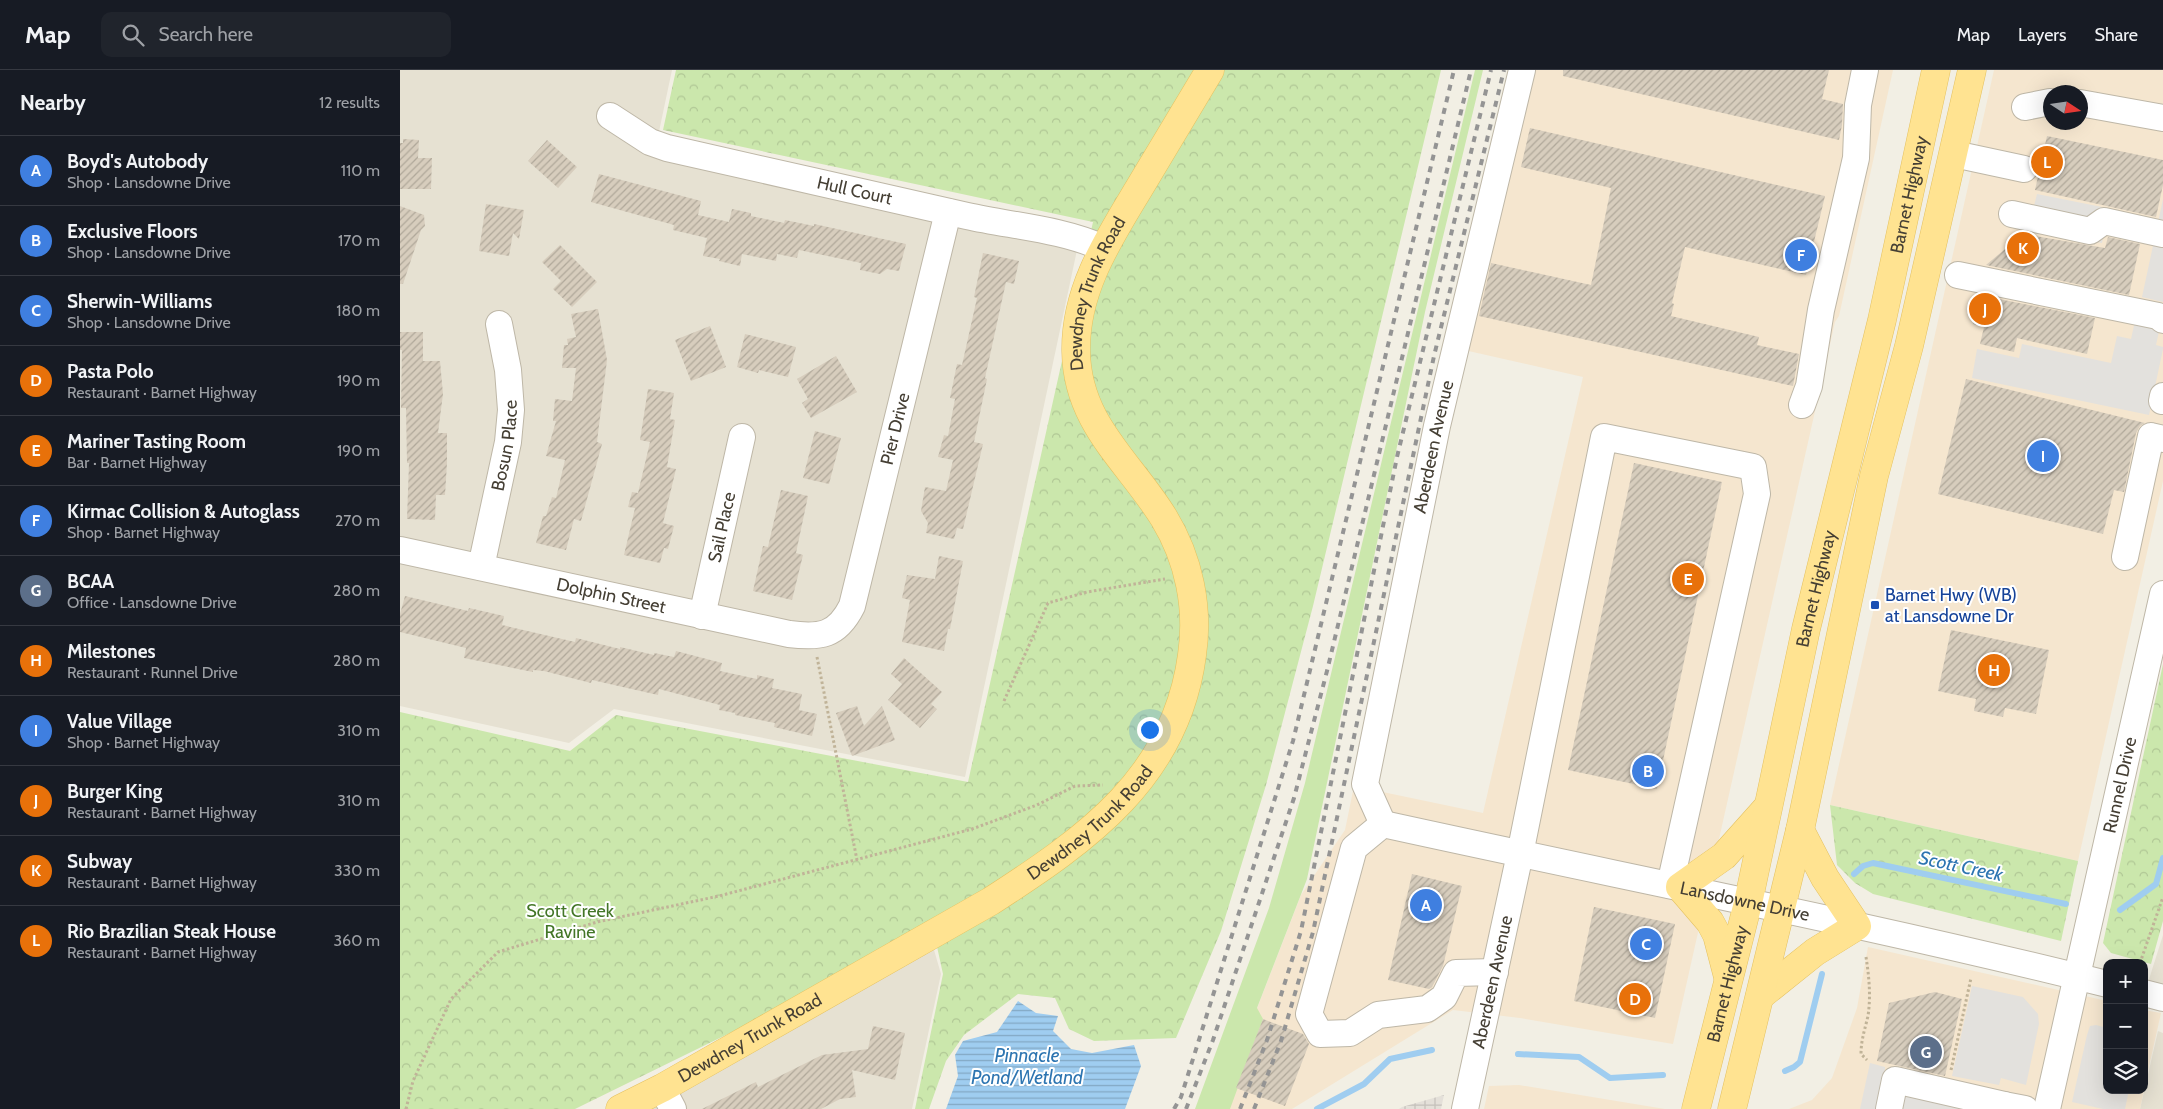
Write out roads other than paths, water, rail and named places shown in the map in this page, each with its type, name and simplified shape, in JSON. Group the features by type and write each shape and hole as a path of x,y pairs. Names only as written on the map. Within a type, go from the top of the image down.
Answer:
{"main road":[{"name":"Dewdney Trunk Road","path":"620,1109 667,1099 1042,868 1094,828 1136,784 1167,741 1188,682 1194,628 1192,592 1183,556 1168,524 1153,501 1107,442 1091,415 1082,389 1076,354 1078,319 1087,286 1103,248 1210,70"},
{"name":"Barnet Highway","path":"1696,1109 1748,903 1808,620 1882,320 1936,70"},
{"name":"Barnet Highway","path":"1732,1109 1800,830 1874,476 1909,346 1972,70"},
{"path":"1729,978 1717,935 1710,922 1675,886 1724,856 1768,808"},
{"path":"1760,996 1815,952 1857,926 1825,878 1800,830"}],"street":[{"name":"Aberdeen Avenue","path":"1383,824 1365,784 1437,426 1522,70"},
{"path":"1802,405 1808,386 1821,310 1856,158 1858,105 1865,70"},
{"path":"2088,104 2163,118"},
{"name":"Hull Court","path":"610,116 650,142 667,148 948,212 1068,235 1086,240 1103,248"},
{"path":"1954,154 2024,169"},
{"name":"Pier Drive","path":"820,644 846,619 852,606 948,212"},
{"path":"2012,214 2090,231 2104,221 2163,234"},
{"path":"1958,275 2158,316 2163,320"},
{"name":"Bosun Place","path":"480,568 508,442 511,410 508,370 499,324"},
{"path":"2125,557 2151,436 2163,439"},
{"name":"Sail Place","path":"702,616 742,437"},
{"name":"Aberdeen Avenue","path":"1465,1109 1520,854 1604,437 1753,466 1757,494 1675,886"},
{"name":"Dolphin Street","path":"400,550 789,634 820,644"},
{"name":"Runnel Drive","path":"2047,1109 2163,594"},
{"name":"Lansdowne Drive","path":"1383,824 1780,909 2103,983"},
{"path":"1383,824 1354,848 1309,1014 1320,1034 1350,1033 1378,1015 1427,1008 1444,997 1456,973 1495,972"},
{"path":"2148,994 2163,998"},
{"path":"1889,1109 1896,1080 2011,1108"}],"water":[{"name":"Pinnacle Pond/Wetland","path":"1018,1001 1036,1013 1058,1016 1053,1031 1071,1049 1092,1053 1134,1045 1141,1066 1125,1109 946,1109 958,1076 955,1055 963,1041 997,1032"}],"waterway":[{"name":"Scott Creek","path":"2120,910 2156,884 2163,858"},
{"name":"Scott Creek","path":"1854,874 1863,866 1873,863 2066,904"},
{"name":"Scott Creek","path":"1785,1071 1800,1062 1822,974"},
{"name":"Scott Creek","path":"1317,1109 1364,1084 1390,1059 1432,1050"},
{"name":"Scott Creek","path":"1518,1054 1579,1057 1610,1078 1663,1075"}],"railway":[{"path":"1174,1109 1181,1097 1293,741 1454,70"},
{"path":"1186,1109 1213,1040 1294,798 1327,671 1471,70"},
{"path":"1240,1109 1267,1040 1301,931 1397,457 1491,70"},
{"path":"1254,1109 1281,1041 1313,932 1434,356 1504,70"}],"place":[{"name":"Rio Brazilian Steak House","path":"2047,162"},
{"name":"Subway","path":"2023,248"},
{"name":"Kirmac Collision & Autoglass","path":"1801,255"},
{"name":"Burger King","path":"1985,309"},
{"name":"Value Village","path":"2043,456"},
{"name":"Mariner Tasting Room","path":"1688,579"},
{"name":"Barnet Hwy (WB) at Lansdowne Dr","path":"1875,605"},
{"name":"Milestones","path":"1994,670"},
{"name":"Exclusive Floors","path":"1648,771"},
{"name":"Boyd's Autobody","path":"1426,905"},
{"name":"Sherwin-Williams","path":"1646,944"},
{"name":"Pasta Polo","path":"1635,999"},
{"name":"BCAA","path":"1926,1052"}],"park label":[{"name":"Scott Creek Ravine","path":"570,921"}]}
